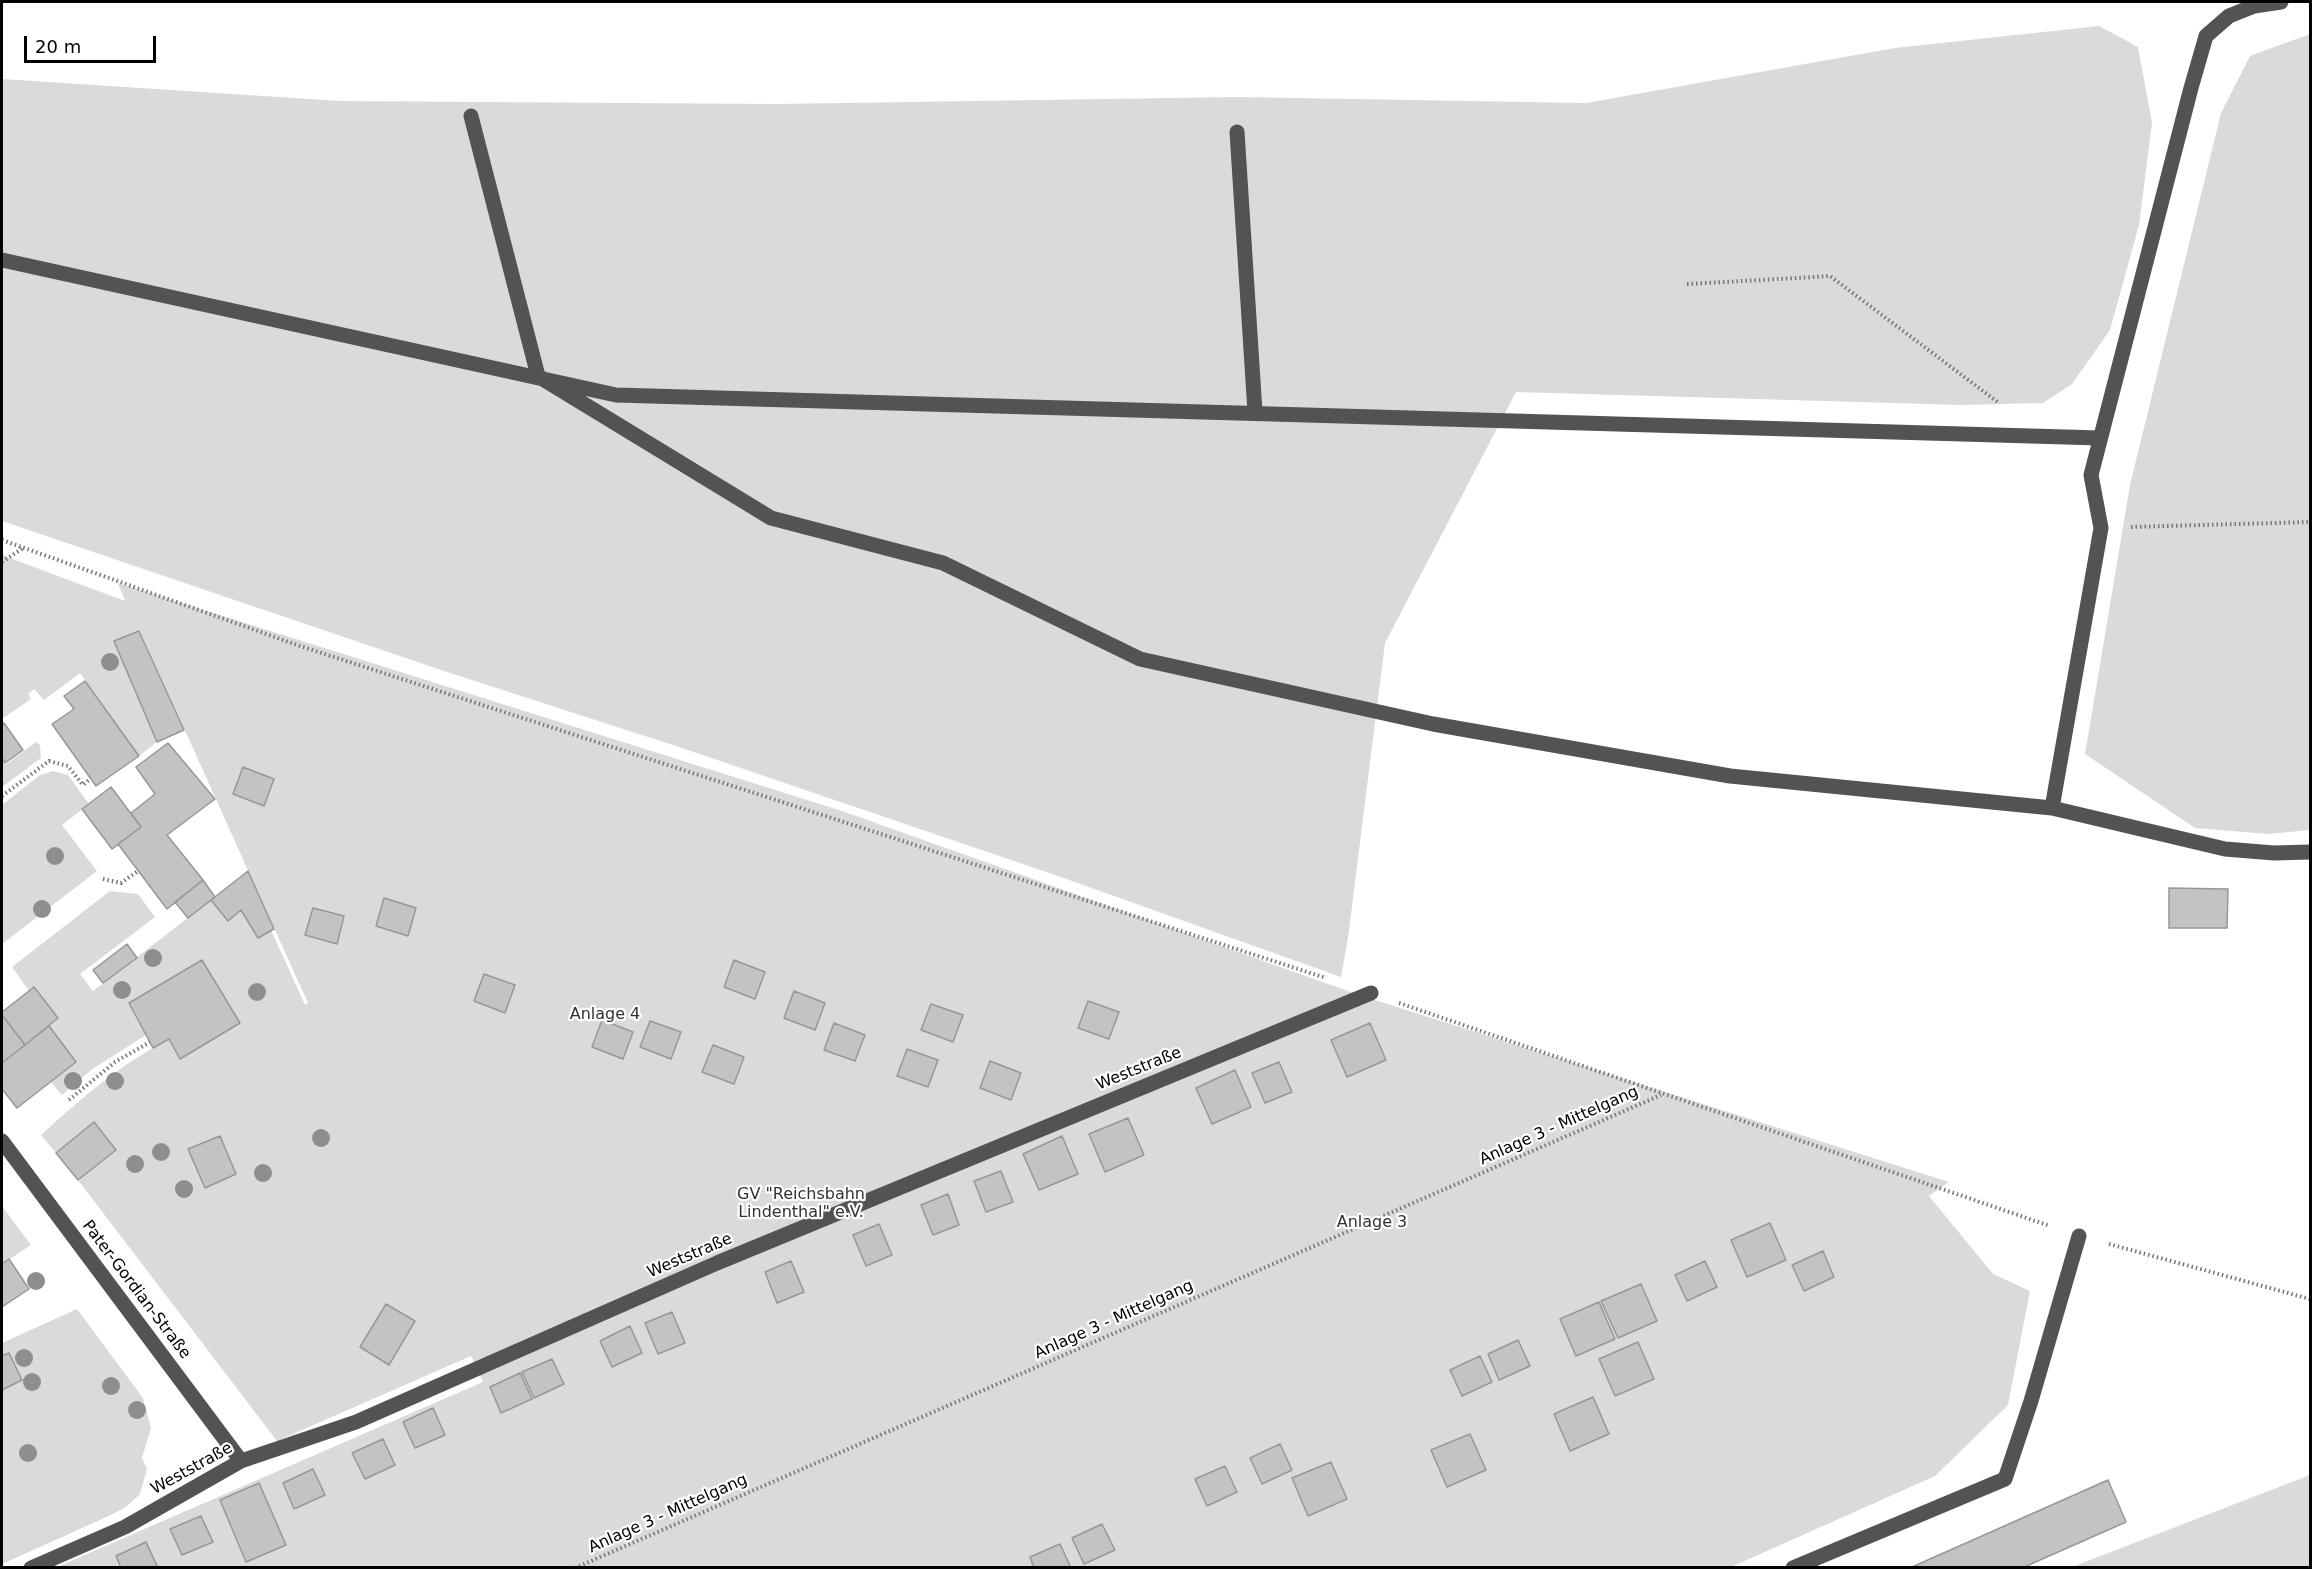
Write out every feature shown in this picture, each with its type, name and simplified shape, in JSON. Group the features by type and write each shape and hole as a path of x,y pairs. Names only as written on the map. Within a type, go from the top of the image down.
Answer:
{"street":[{"path":"2052,808 2101,528 2091,475 2206,36 2229,16 2254,6 2281,2"},
{"path":"471,116 538,376 771,518 943,563 1140,659 1433,724 1730,776 2052,808 2224,849 2274,854 2310,852"},
{"path":"1237,132 1255,412"},
{"path":"2,260 538,376 616,395 2100,438"},
{"name":"Weststraße","path":"31,1568 125,1527 241,1461 356,1422 717,1263 1371,993"},
{"name":"Pater-Gordian-Straße","path":"2,1141 241,1461"},
{"path":"1793,1568 2005,1479 2031,1401 2079,1236"}],"path":[{"path":"1687,284 1830,276 2043,436"},
{"path":"2101,528 2310,522"},
{"path":"2,540 300,646 1371,993 1662,1095 2079,1236 2310,1299"},
{"path":"2,562 23,548"},
{"path":"2,796 49,761 68,766 83,785 90,778"},
{"path":"103,879 121,883 138,871"},
{"path":"69,1100 115,1062 150,1042"},
{"name":"Anlage 3 - Mittelgang","path":"575,1568 1662,1095"}],"green space":[{"path":"2099,26 2138,47 2152,123 2139,225 2110,330 2072,384 2043,403 1961,405 1516,392 1385,643 1348,938 1341,977 1058,876 2,521 2,79 340,101 776,104 1237,97 1586,103 1895,48"},
{"path":"2310,34 2310,830 2268,834 2195,828 2085,754 2130,485 2221,113 2250,56"},
{"name":"GV \"Reichsbahn Lindenthal\" e.V.","path":"2,555 125,601 118,583 842,811 1359,995 1949,1182 1929,1196 1993,1274 2030,1291 2008,1405 1935,1476 1731,1567 57,1567 483,1382 471,1356 277,1441 78,1180 116,1150 94,1122 56,1153 41,1135 102,1083 151,1049 169,1039 181,1059 239,1023 202,961 129,1003 146,1035 91,1070 62,1095 51,1082 76,1062 49,1026 57,1018 34,987 29,991 12,967 110,891 138,894 155,917 80,974 93,991 211,900 228,921 241,910 258,938 271,930 305,1005 308,1003 140,631 114,641 157,742 139,756 80,673 44,700 34,689 28,694 31,699 2,719"},
{"path":"36,742 40,745 41,758 2,787 2,760 5,765"},
{"path":"53,771 68,775 89,804 62,825 97,871 2,944 2,805 40,775"},
{"path":"2,1206 31,1245 2,1264"},
{"path":"77,1309 143,1398 151,1428 142,1458 147,1469 140,1494 126,1507 111,1515 2,1564 2,1343"},
{"path":"2310,1475 2310,1567 2072,1567"}],"building":[{"path":"139,631 184,730 157,742 114,641"},
{"path":"85,681 139,756 96,786 52,724 74,709 64,696"},
{"path":"4,723 23,750 5,763 2,758 2,725"},
{"path":"168,743 215,799 167,835 203,880 167,909 118,844 141,827 131,813 155,794 136,767"},
{"path":"243,767 274,779 264,806 233,794"},
{"path":"111,787 141,827 112,849 82,809"},
{"path":"248,871 274,929 258,938 241,910 228,921 211,900"},
{"path":"203,880 215,897 188,918 175,902"},
{"path":"2169,888 2228,889 2227,928 2169,928"},
{"path":"384,898 416,908 408,936 376,926"},
{"path":"313,908 344,916 337,944 305,935"},
{"path":"127,944 137,958 103,983 93,970"},
{"path":"202,960 240,1023 180,1059 169,1039 153,1048 129,1003"},
{"path":"734,960 765,972 755,999 724,987"},
{"path":"484,974 515,985 505,1013 474,1001"},
{"path":"34,987 58,1018 25,1045 2,1012"},
{"path":"794,991 825,1003 815,1030 784,1018"},
{"path":"1088,1001 1119,1012 1109,1039 1078,1028"},
{"path":"931,1004 963,1015 953,1042 921,1030"},
{"path":"2,1015 25,1045 2,1063"},
{"path":"602,1020 633,1032 623,1059 592,1047"},
{"path":"650,1021 681,1032 671,1059 640,1047"},
{"path":"834,1023 865,1035 855,1061 824,1050"},
{"path":"1370,1023 1386,1060 1347,1077 1331,1040"},
{"path":"49,1026 76,1062 17,1108 2,1089 2,1063"},
{"path":"713,1045 744,1057 734,1084 702,1072"},
{"path":"907,1049 938,1060 928,1087 897,1076"},
{"path":"990,1061 1021,1073 1011,1100 980,1088"},
{"path":"1279,1062 1292,1092 1265,1103 1252,1073"},
{"path":"1235,1070 1251,1107 1212,1124 1196,1088"},
{"path":"1128,1118 1144,1155 1105,1172 1089,1134"},
{"path":"94,1122 116,1150 78,1180 56,1153"},
{"path":"220,1136 236,1174 205,1188 188,1149"},
{"path":"1062,1136 1078,1174 1039,1190 1023,1154"},
{"path":"1001,1171 1013,1202 986,1212 974,1181"},
{"path":"948,1194 959,1225 933,1235 921,1205"},
{"path":"1770,1223 1786,1260 1747,1277 1731,1240"},
{"path":"879,1224 892,1255 866,1266 853,1235"},
{"path":"1823,1251 1834,1277 1804,1291 1792,1265"},
{"path":"9,1259 29,1289 2,1307 2,1264"},
{"path":"791,1261 804,1292 777,1303 765,1272"},
{"path":"1705,1261 1717,1287 1687,1301 1675,1275"},
{"path":"1641,1284 1657,1321 1618,1338 1601,1301"},
{"path":"1599,1302 1615,1339 1576,1356 1560,1319"},
{"path":"386,1304 415,1321 389,1365 360,1347"},
{"path":"672,1312 685,1343 658,1354 645,1323"},
{"path":"630,1326 642,1353 612,1367 600,1341"},
{"path":"1518,1340 1530,1366 1499,1380 1488,1354"},
{"path":"1638,1342 1654,1379 1615,1396 1599,1359"},
{"path":"9,1353 22,1380 2,1390 2,1356"},
{"path":"1480,1356 1492,1382 1462,1396 1450,1370"},
{"path":"552,1359 564,1384 534,1398 522,1372"},
{"path":"520,1373 532,1399 501,1413 490,1387"},
{"path":"1593,1397 1609,1434 1570,1451 1554,1414"},
{"path":"433,1408 445,1435 415,1448 403,1422"},
{"path":"1470,1434 1486,1470 1447,1487 1431,1450"},
{"path":"383,1439 395,1465 365,1479 352,1453"},
{"path":"1280,1444 1292,1470 1262,1484 1250,1458"},
{"path":"1331,1462 1347,1499 1308,1516 1292,1478"},
{"path":"1225,1466 1237,1492 1207,1506 1195,1479"},
{"path":"313,1469 325,1495 294,1509 283,1483"},
{"path":"2108,1480 2126,1522 2022,1568 1912,1567"},
{"path":"259,1483 286,1545 246,1562 220,1500"},
{"path":"201,1516 213,1542 182,1555 170,1529"},
{"path":"1102,1524 1115,1550 1084,1564 1072,1538"},
{"path":"146,1542 158,1568 121,1568 116,1556"},
{"path":"1060,1544 1071,1568 1034,1568 1030,1557"}],"park label":[{"name":"Anlage 4","path":"605,1015"},
{"name":"Anlage 3","path":"1372,1223"}]}
